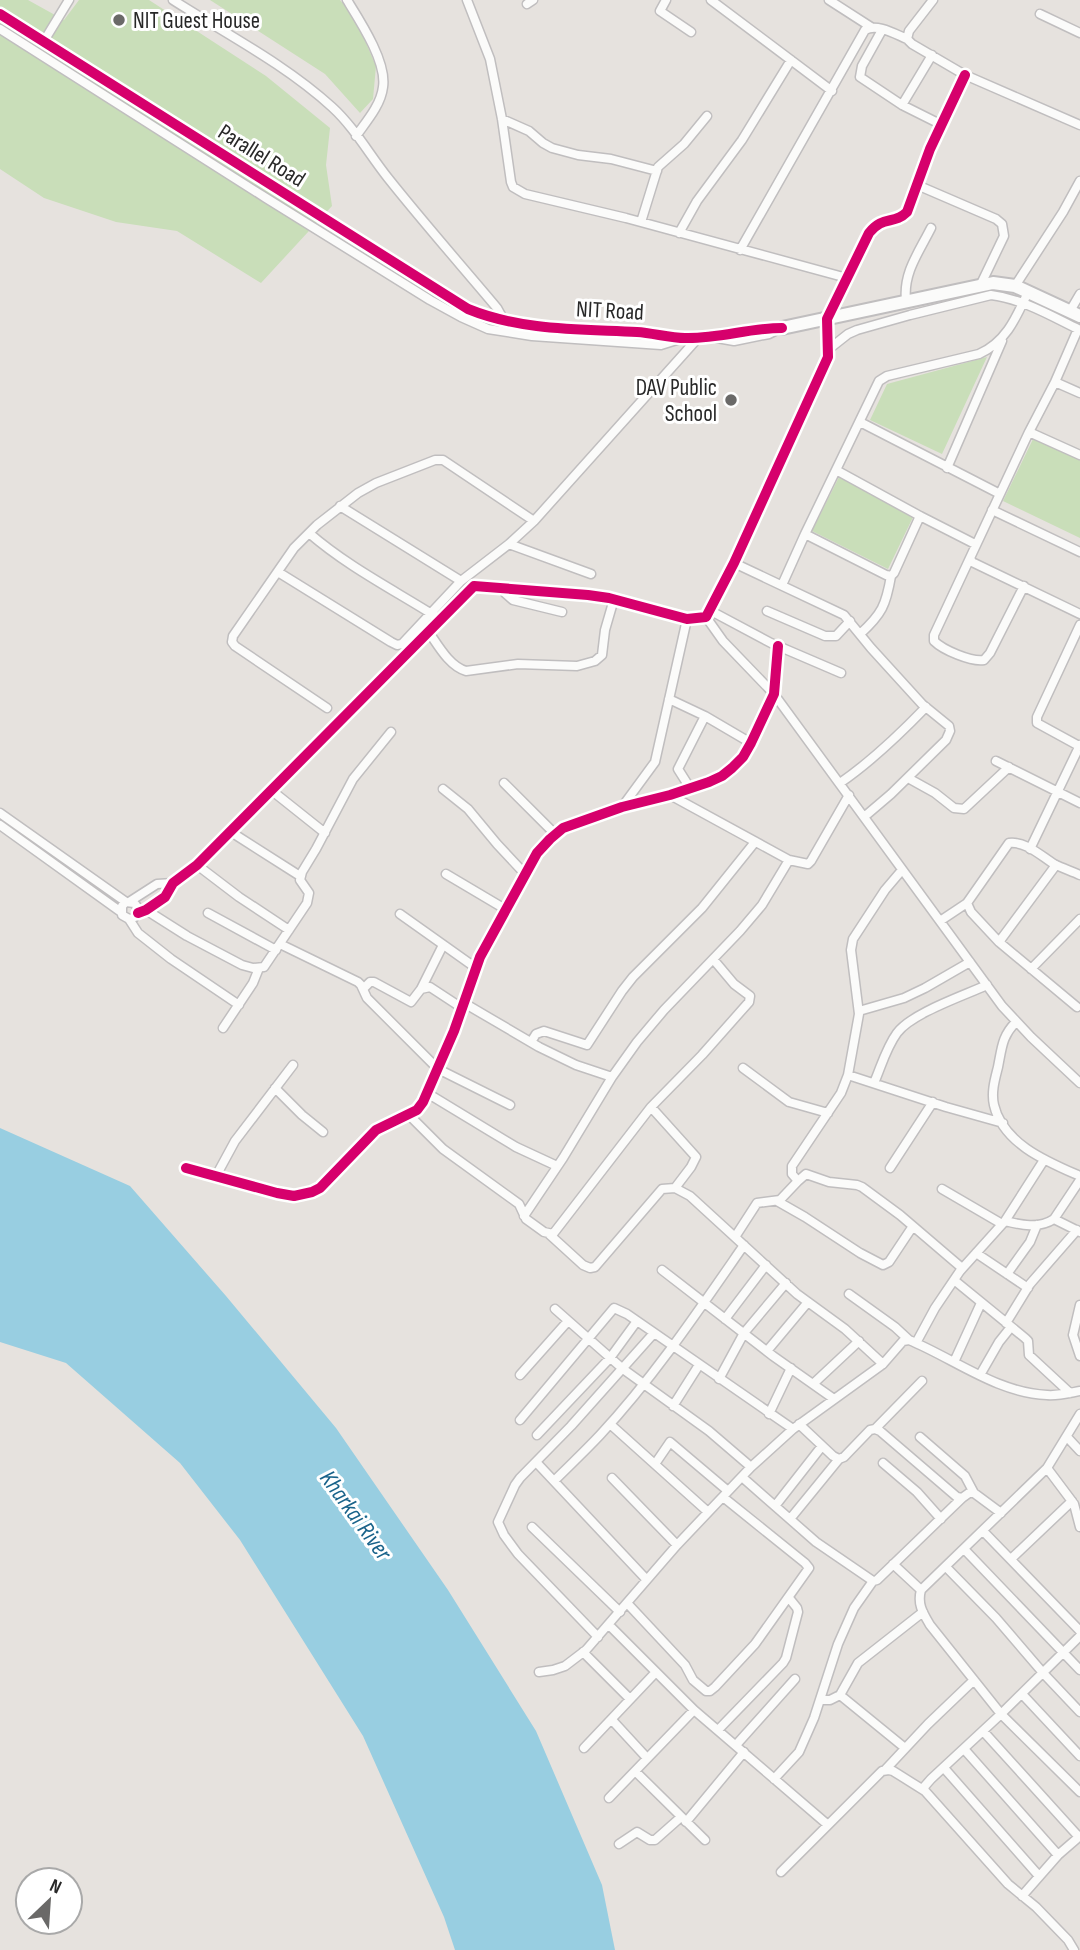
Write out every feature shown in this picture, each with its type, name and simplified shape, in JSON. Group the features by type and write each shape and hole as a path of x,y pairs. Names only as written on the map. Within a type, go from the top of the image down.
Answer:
{"main road":[{"name":"NIT Road","path":"782,328 993,283 1015,286 1026,297 1077,322"}],"street":[{"path":"44,41 69,0"},
{"path":"173,0 306,85 332,107 497,308 511,333"},
{"path":"347,0 368,36 383,77 379,100 356,136"},
{"path":"467,0 490,59 511,182 517,190 847,278"},
{"path":"666,0 660,10 691,32"},
{"path":"711,0 832,90"},
{"path":"829,0 871,27 907,39 965,75 1079,121"},
{"path":"907,39 909,31 933,0"},
{"name":"Parallel Road","path":"0,14 447,298 468,309 505,322"},
{"path":"1041,14 1080,33"},
{"path":"740,250 865,30 871,27"},
{"name":"Parallel Road","path":"0,29 430,300 488,329 511,333"},
{"path":"883,30 862,66 860,77 902,105 942,125"},
{"path":"902,105 932,55"},
{"path":"680,233 697,201 742,140 791,60"},
{"path":"708,614 828,357 827,319 876,224 901,218 906,212 965,75"},
{"path":"641,222 660,164 677,152 706,116"},
{"path":"502,119 529,131 552,148 578,155 611,159 657,172"},
{"path":"1015,286 1080,181"},
{"path":"917,185 1002,224 1004,236 980,286"},
{"path":"906,300 905,287 910,267 931,228"},
{"path":"1024,586 984,660 975,660 943,648 934,640 975,544 1055,382 1077,322 1080,294"},
{"path":"829,349 857,330 991,295 1026,297 1077,322"},
{"path":"947,468 1004,338 1026,297"},
{"name":"NIT Road","path":"505,322 534,327 683,338 712,337 734,341 769,334 782,328"},
{"name":"NIT Road","path":"511,333 661,345 683,338"},
{"path":"278,572 397,645 407,641 461,581 534,521 698,338"},
{"path":"782,585 879,381 887,376 979,354 1004,338"},
{"path":"1055,382 1080,393"},
{"path":"860,422 999,494"},
{"path":"1029,432 1080,455"},
{"path":"327,708 232,642 233,636 294,548 309,533 358,493 376,483 435,460 443,460 534,521"},
{"path":"836,470 975,544"},
{"path":"340,506 461,581"},
{"path":"992,510 1080,552"},
{"path":"860,634 877,619 889,589 891,576 920,516"},
{"path":"309,533 329,551 374,581 440,619"},
{"path":"805,534 891,576"},
{"path":"509,544 591,574"},
{"path":"970,558 972,562 1080,614"},
{"path":"734,563 840,612 926,707 947,724 950,730 946,740 864,817"},
{"path":"0,825 121,912 123,917 134,918 165,897 173,883 197,865 231,832 474,586 588,594 687,619 708,614 841,673"},
{"path":"504,587 505,593 513,600 562,612"},
{"path":"428,631 461,670 518,664 577,666 599,659 614,600"},
{"path":"766,611 825,636 836,636 850,621"},
{"path":"708,614 723,641 774,694 987,985 1016,1021 1080,1083"},
{"path":"622,807 655,762 687,619"},
{"path":"1030,849 1080,746 1037,723 1037,717 1080,625"},
{"path":"186,1168 277,1193 294,1195 312,1192 320,1188 376,1130 417,1110 438,1069 480,957 537,853 563,828 722,776 743,757 774,694 778,646"},
{"path":"669,699 751,743"},
{"path":"840,783 897,737 926,707"},
{"path":"690,788 678,769 705,716"},
{"path":"0,813 142,911 242,965 264,967 309,897 300,876 353,779 391,732"},
{"path":"996,761 1080,803"},
{"path":"908,778 935,793 954,808 964,809 1009,767"},
{"path":"504,783 555,834"},
{"path":"443,789 468,808 525,874"},
{"path":"271,790 325,833"},
{"path":"670,795 789,860 807,864 849,795"},
{"path":"231,832 300,876"},
{"path":"531,1042 536,1034 544,1031 587,1045 633,977 702,908 755,842"},
{"path":"940,921 967,903 1009,843 1016,842 1080,875"},
{"path":"524,1216 637,1042 762,905 789,860"},
{"path":"999,942 1056,864"},
{"path":"197,865 289,930"},
{"path":"798,1181 792,1174 792,1166 846,1085 858,1029 859,1011 851,950 853,939 885,890 902,870"},
{"path":"446,874 505,909"},
{"path":"121,912 122,906 127,902 157,884 173,883"},
{"path":"967,903 971,912 999,942 1079,1006"},
{"path":"208,913 358,982 367,998 438,1069 510,1105"},
{"path":"400,914 476,968"},
{"path":"129,919 138,933 163,953 239,1004"},
{"path":"1031,969 1080,919"},
{"path":"363,989 370,982 374,982 411,1002 421,989 443,945"},
{"path":"549,1234 557,1231 651,1107 702,1055 750,999 750,996 734,985 713,959"},
{"path":"859,1011 904,998 970,962"},
{"path":"223,1028 253,983 259,968"},
{"path":"874,1083 889,1047 900,1030 922,1014 987,985"},
{"path":"421,989 430,987 576,1065 612,1077"},
{"path":"942,1189 1003,1223 1037,1225 1054,1219 1080,1178 1024,1148 1003,1123 994,1106 994,1088 1004,1036 1016,1021"},
{"path":"216,1176 235,1141 293,1065"},
{"path":"743,1068 789,1102 828,1113"},
{"path":"848,1075 1003,1123"},
{"path":"275,1088 323,1132"},
{"path":"427,1093 516,1147 557,1166"},
{"path":"890,1168 933,1102"},
{"path":"651,1107 696,1157 675,1188"},
{"path":"409,1115 443,1149 519,1205 531,1224 549,1234 583,1265 590,1268 595,1267 662,1189 675,1188 690,1196 786,1283 859,1341 883,1364"},
{"path":"913,1341 962,1268 1003,1223 1044,1160"},
{"path":"735,1237 758,1203 777,1201 784,1197 806,1174 829,1182 857,1185 913,1226 962,1268"},
{"path":"777,1201 883,1265 889,1262 913,1226"},
{"path":"980,1375 1028,1288 1078,1231 1054,1219"},
{"path":"1007,1274 1033,1238 1037,1225"},
{"path":"554,1481 610,1424 673,1347 744,1245"},
{"path":"976,1253 1028,1288"},
{"path":"725,1318 766,1265"},
{"path":"662,1270 834,1399"},
{"path":"954,1280 1028,1341 1028,1355 1070,1393"},
{"path":"719,1379 744,1334 786,1283"},
{"path":"849,1294 913,1341 980,1375 1019,1390 1045,1395 1080,1391"},
{"path":"767,1351 808,1302"},
{"path":"954,1363 981,1303"},
{"path":"1080,1305 1073,1335 1080,1356"},
{"path":"520,1420 614,1308 637,1321 769,1414 796,1427 839,1460"},
{"path":"555,1309 623,1369 709,1431 751,1467"},
{"path":"520,1375 568,1321"},
{"path":"537,1435 610,1358 637,1321"},
{"path":"598,1637 518,1554 498,1522 515,1485 654,1334"},
{"path":"539,1672 565,1666 583,1652 646,1579 751,1467 796,1427 883,1364 903,1340 913,1341"},
{"path":"813,1384 859,1341"},
{"path":"673,1406 699,1366"},
{"path":"769,1414 791,1368"},
{"path":"790,1518 839,1460 870,1430 875,1429 922,1381"},
{"path":"1080,1414 1047,1468 921,1590 918,1599 930,1625 1002,1714 1080,1792"},
{"path":"610,1424 708,1512"},
{"path":"875,1429 957,1497 962,1498"},
{"path":"920,1437 965,1476 974,1493 1001,1513"},
{"path":"1067,1437 1080,1451"},
{"path":"627,1602 685,1665 693,1680 706,1691 710,1691 755,1644 808,1572 808,1566 670,1442 655,1464"},
{"path":"775,1506 822,1446"},
{"path":"536,1462 646,1579"},
{"path":"883,1462 941,1518"},
{"path":"1047,1468 1072,1501 1080,1527"},
{"path":"742,1477 816,1542 873,1581"},
{"path":"612,1478 677,1545"},
{"path":"774,1779 799,1752 814,1718 848,1620 873,1581 962,1498 974,1493"},
{"path":"1012,1559 1072,1501"},
{"path":"533,1527 620,1612"},
{"path":"983,1531 1080,1631"},
{"path":"964,1549 1080,1671"},
{"path":"893,1564 921,1590"},
{"path":"946,1567 996,1618 1080,1712"},
{"path":"718,1730 786,1658 798,1612 789,1598"},
{"path":"820,1700 830,1700 840,1695 859,1663 922,1612"},
{"path":"609,1625 694,1710 828,1825"},
{"path":"925,1791 924,1787 1044,1674 1080,1636"},
{"path":"583,1652 630,1699"},
{"path":"584,1748 656,1672"},
{"path":"736,1745 795,1679"},
{"path":"781,1872 974,1680"},
{"path":"1023,1694 1080,1756"},
{"path":"840,1695 905,1748"},
{"path":"609,1798 694,1710"},
{"path":"612,1720 647,1758"},
{"path":"983,1731 1079,1837 1021,1896"},
{"path":"964,1749 1058,1856"},
{"path":"619,1844 637,1832 655,1840 683,1819 744,1752"},
{"path":"944,1768 1039,1876"},
{"path":"885,1770 896,1773 925,1791 1008,1884 1036,1907 1068,1940 1074,1950"},
{"path":"635,1771 705,1840"}],"green space":[{"path":"0,0 28,0 64,20 79,0 149,0 266,76 330,128 326,165 332,206 261,283 177,231 116,222 44,198 0,169"},
{"path":"210,0 340,0 363,36 376,66 373,99 360,113 325,74"},
{"path":"987,357 942,454 870,420 887,384"},
{"path":"1034,437 1080,459 1080,538 1003,501"},
{"path":"839,477 914,515 888,569 812,531"}],"water":[{"name":"Kharkai River","path":"0,1128 130,1186 336,1428 448,1590 536,1731 602,1885 615,1950 455,1950 444,1917 363,1736 240,1540 180,1463 66,1363 0,1342"}],"cycle path":[{"path":"0,14 468,309 530,325 637,332 679,338 782,328"},
{"path":"138,913 165,897 173,883 197,865 474,586 588,595 687,619 706,617 734,563 828,357 827,319 869,233 879,224 907,212 930,149 965,75"},
{"path":"186,1168 277,1193 294,1196 312,1192 320,1188 376,1130 417,1110 454,1031 480,957 537,853 563,828 622,807 709,782 732,768 743,757 751,743 774,694 778,646"}],"place":[{"name":"NIT Guest House","path":"119,20"},
{"name":"DAV Public School","path":"731,400"}]}
